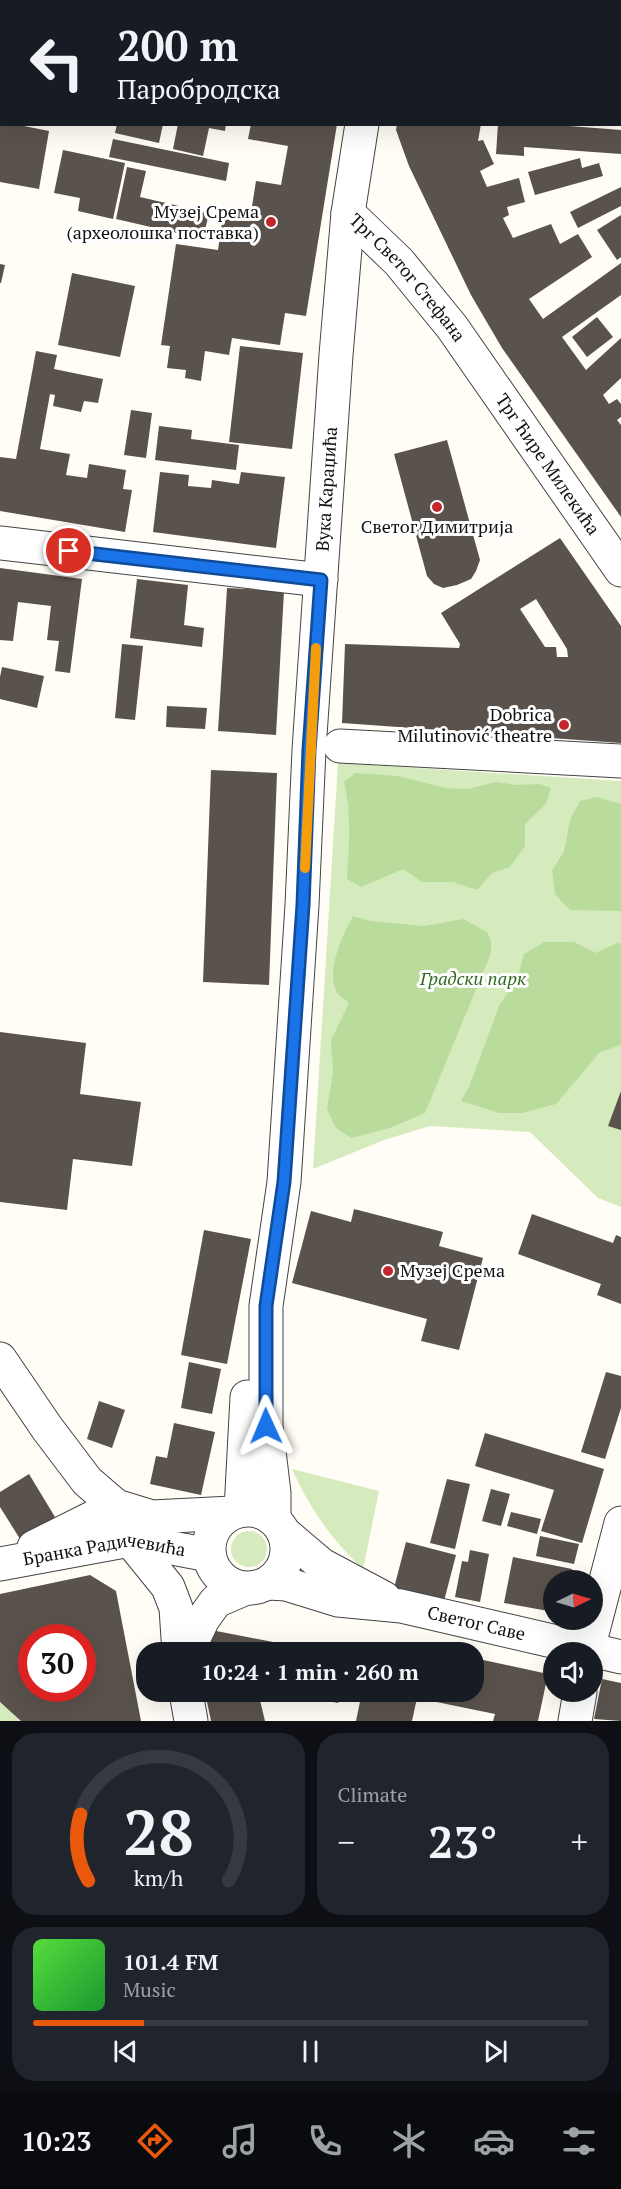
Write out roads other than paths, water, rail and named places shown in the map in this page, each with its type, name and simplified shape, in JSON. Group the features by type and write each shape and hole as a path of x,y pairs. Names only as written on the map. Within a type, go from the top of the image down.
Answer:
{"street":[{"name":"Трг Светог Стефана","path":"362,126 348,213 399,262 452,327 474,360"},
{"name":"Вука Караџића","path":"279,1526 266,1426 266,1306 284,1182 303,905 309,750 348,213"},
{"name":"Трг Ћире Милекића","path":"474,360 621,570"},
{"path":"0,543 321,580"},
{"path":"340,746 621,761"},
{"name":"Вука Караџића","path":"236,1512 251,1344 266,1306"},
{"path":"0,1359 46,1428 87,1481 116,1506 152,1517 261,1512 279,1526 287,1544 285,1563 278,1574 256,1586 216,1601 191,1642"},
{"path":"116,1506 130,1540 168,1587 176,1608 178,1642"},
{"name":"Бранка Радичевића","path":"116,1506 0,1564 130,1540 210,1561"},
{"path":"236,1512 221,1520 213,1530 209,1542 210,1561 219,1576 228,1583 256,1586"},
{"path":"589,1642 621,1523"},
{"name":"Светог Саве","path":"279,1526 322,1565 400,1606"},
{"path":"184,1642 182,1610 190,1589 210,1561"},
{"name":"Светог Саве","path":"256,1586 286,1584 338,1600 400,1606 550,1642"},
{"name":"Светог Саве","path":"603,1654 621,1657"},
{"path":"188,1702 191,1721"},
{"path":"574,1721 578,1702"}],"place":[{"name":"Музеј Срема (археолошка поставка)","path":"271,222"},
{"name":"Светог Димитрија","path":"437,507"},
{"name":"Dobrica Milutinović theatre","path":"564,725"},
{"name":"Музеј Срема","path":"388,1271"}],"park label":[{"name":"Градски парк","path":"473,979"}]}
